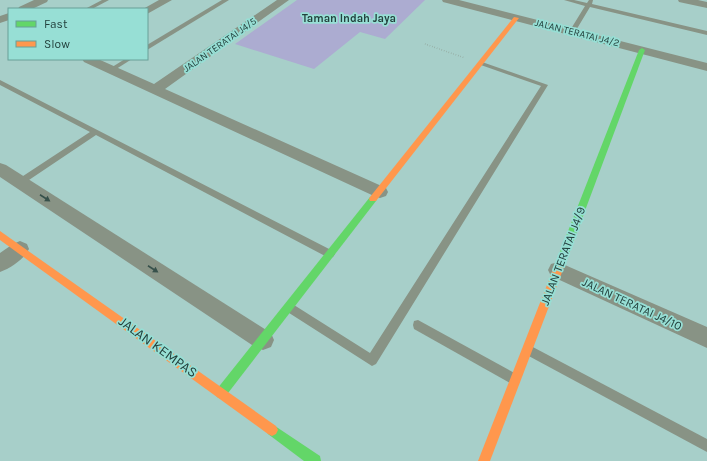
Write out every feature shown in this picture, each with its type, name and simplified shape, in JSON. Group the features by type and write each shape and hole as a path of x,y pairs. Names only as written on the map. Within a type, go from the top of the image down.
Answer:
{"street":[{"path":"25,8 43,0"},
{"path":"148,10 167,0"},
{"name":"JALAN TERATAI J4/5","path":"156,89 284,0"},
{"name":"JALAN TERATAI J4/2","path":"447,0 707,66"},
{"path":"683,0 707,5"},
{"path":"221,393 516,18"},
{"name":"JALAN TERATAI J4/9","path":"484,461 642,50"},
{"path":"90,60 380,192"},
{"path":"0,169 263,340"},
{"name":"JALAN KEMPAS","path":"0,235 315,461"},
{"path":"0,264 20,249"},
{"name":"JALAN TERATAI J4/10","path":"558,270 707,338"}],"lane":[{"path":"90,8 106,0"},
{"path":"148,47 226,0"},
{"path":"567,0 590,3 707,33"},
{"path":"572,32 590,3"},
{"path":"111,70 127,60"},
{"path":"289,307 372,360 545,85 480,63"},
{"path":"0,82 331,254"},
{"path":"20,182 96,132"},
{"path":"418,325 516,380"},
{"path":"527,350 707,446"}],"path":[{"path":"425,44 480,63"}],"shaded area":[{"path":"297,0 425,0 385,39 360,32 314,69 235,44"}],"traffic: fast":[{"path":"559,267 642,50"},
{"path":"221,393 373,199"},
{"path":"272,430 315,461"}],"traffic: slow":[{"path":"373,199 516,18"},
{"path":"0,235 272,430"},
{"path":"484,461 559,267"}],"district":[{"name":"Taman Indah Jaya","path":"349,18"}]}
